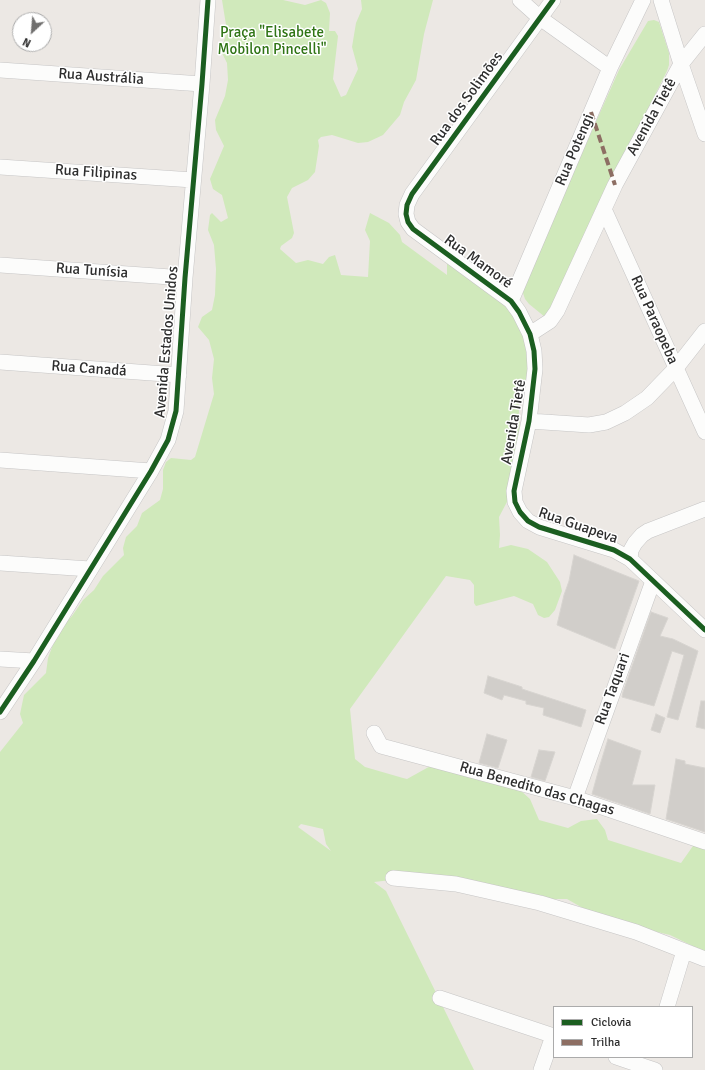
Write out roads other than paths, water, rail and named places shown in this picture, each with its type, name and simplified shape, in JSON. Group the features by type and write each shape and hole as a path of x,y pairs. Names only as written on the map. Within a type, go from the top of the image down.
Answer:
{"street":[{"name":"Avenida Estados Unidos","path":"0,712 34,661 151,471 168,440 176,411 185,278 208,0"},
{"path":"520,0 540,18 610,68"},
{"name":"Rua dos Solimões","path":"406,214 407,205 412,194 553,0"},
{"name":"Rua Potengi","path":"511,301 610,68 643,0"},
{"path":"661,0 705,134"},
{"name":"Avenida Tietê","path":"520,512 515,502 514,491 529,421 535,369 534,351 530,334 542,327 557,311 615,185 681,64 705,34"},
{"name":"Rua Austrália","path":"0,70 202,84"},
{"name":"Rua Filipinas","path":"0,167 193,180"},
{"name":"Rua Paraopeba","path":"604,209 705,432"},
{"name":"Rua Mamoré","path":"406,214 408,222 413,229 511,301 519,312 530,334"},
{"name":"Rua Tunísia","path":"0,265 185,278"},
{"path":"529,421 588,424 606,422 625,413 647,398 676,368 705,330"},
{"name":"Rua Canadá","path":"0,362 178,375"},
{"path":"0,460 151,471"},
{"name":"Rua Guapeva","path":"520,512 528,521 539,527 614,550 630,559 631,550 642,535 648,531 705,509"},
{"path":"630,559 705,630"},
{"path":"0,563 90,569"},
{"name":"Rua Taquari","path":"575,798 653,581"},
{"path":"0,659 34,661"},
{"name":"Rua Benedito das Chagas","path":"374,733 381,746 575,798 705,842"},
{"path":"393,878 456,884 540,903 636,932 705,958"},
{"path":"667,1006 684,951"},
{"path":"440,998 553,1036 541,1070"},
{"path":"620,1058 650,1066"}],"park label":[{"name":"Praça \"Elisabete Mobilon Pincelli\"","path":"272,42"}]}
